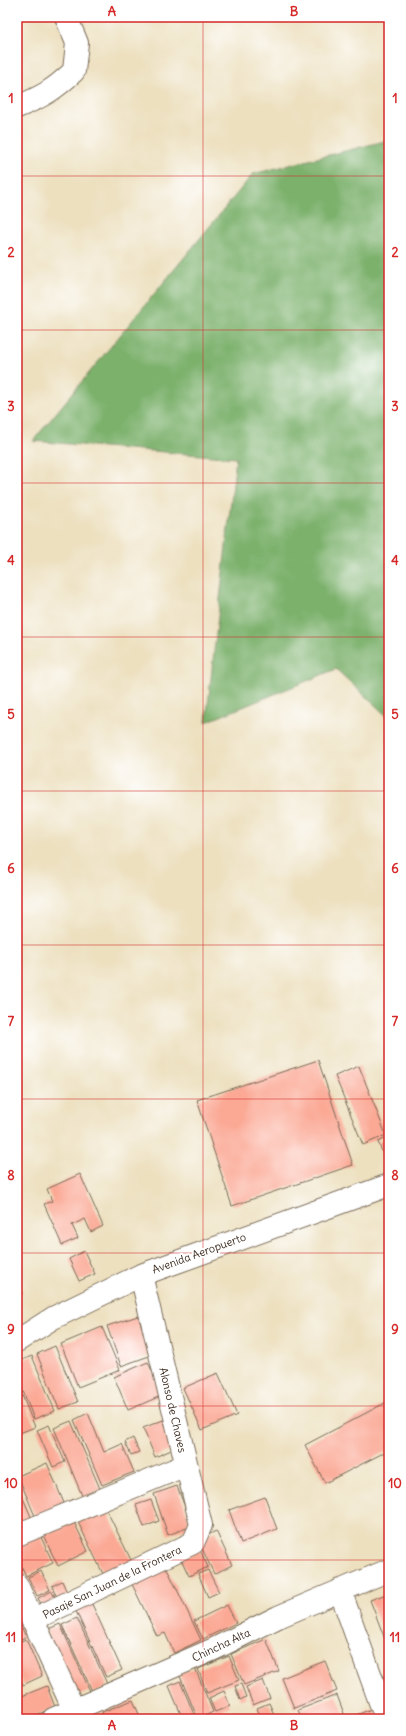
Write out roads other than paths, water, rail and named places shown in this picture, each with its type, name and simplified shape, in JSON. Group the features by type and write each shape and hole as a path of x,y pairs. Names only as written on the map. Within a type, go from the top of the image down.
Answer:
{"street":[{"path":"17,107 38,99 56,88 74,71 77,43 66,17"},
{"name":"Avenida Aeropuerto","path":"17,1341 53,1318 141,1275 389,1185"},
{"name":"Alonso de Chaves","path":"141,1275 201,1525 193,1543"},
{"path":"17,1535 186,1465"},
{"name":"Pasaje San Juan de la Frontera","path":"32,1620 193,1543"},
{"name":"Chincha Alta","path":"53,1719 214,1649 278,1617 389,1570"},
{"path":"17,1585 74,1710"},
{"path":"340,1590 380,1702 388,1719"}]}
